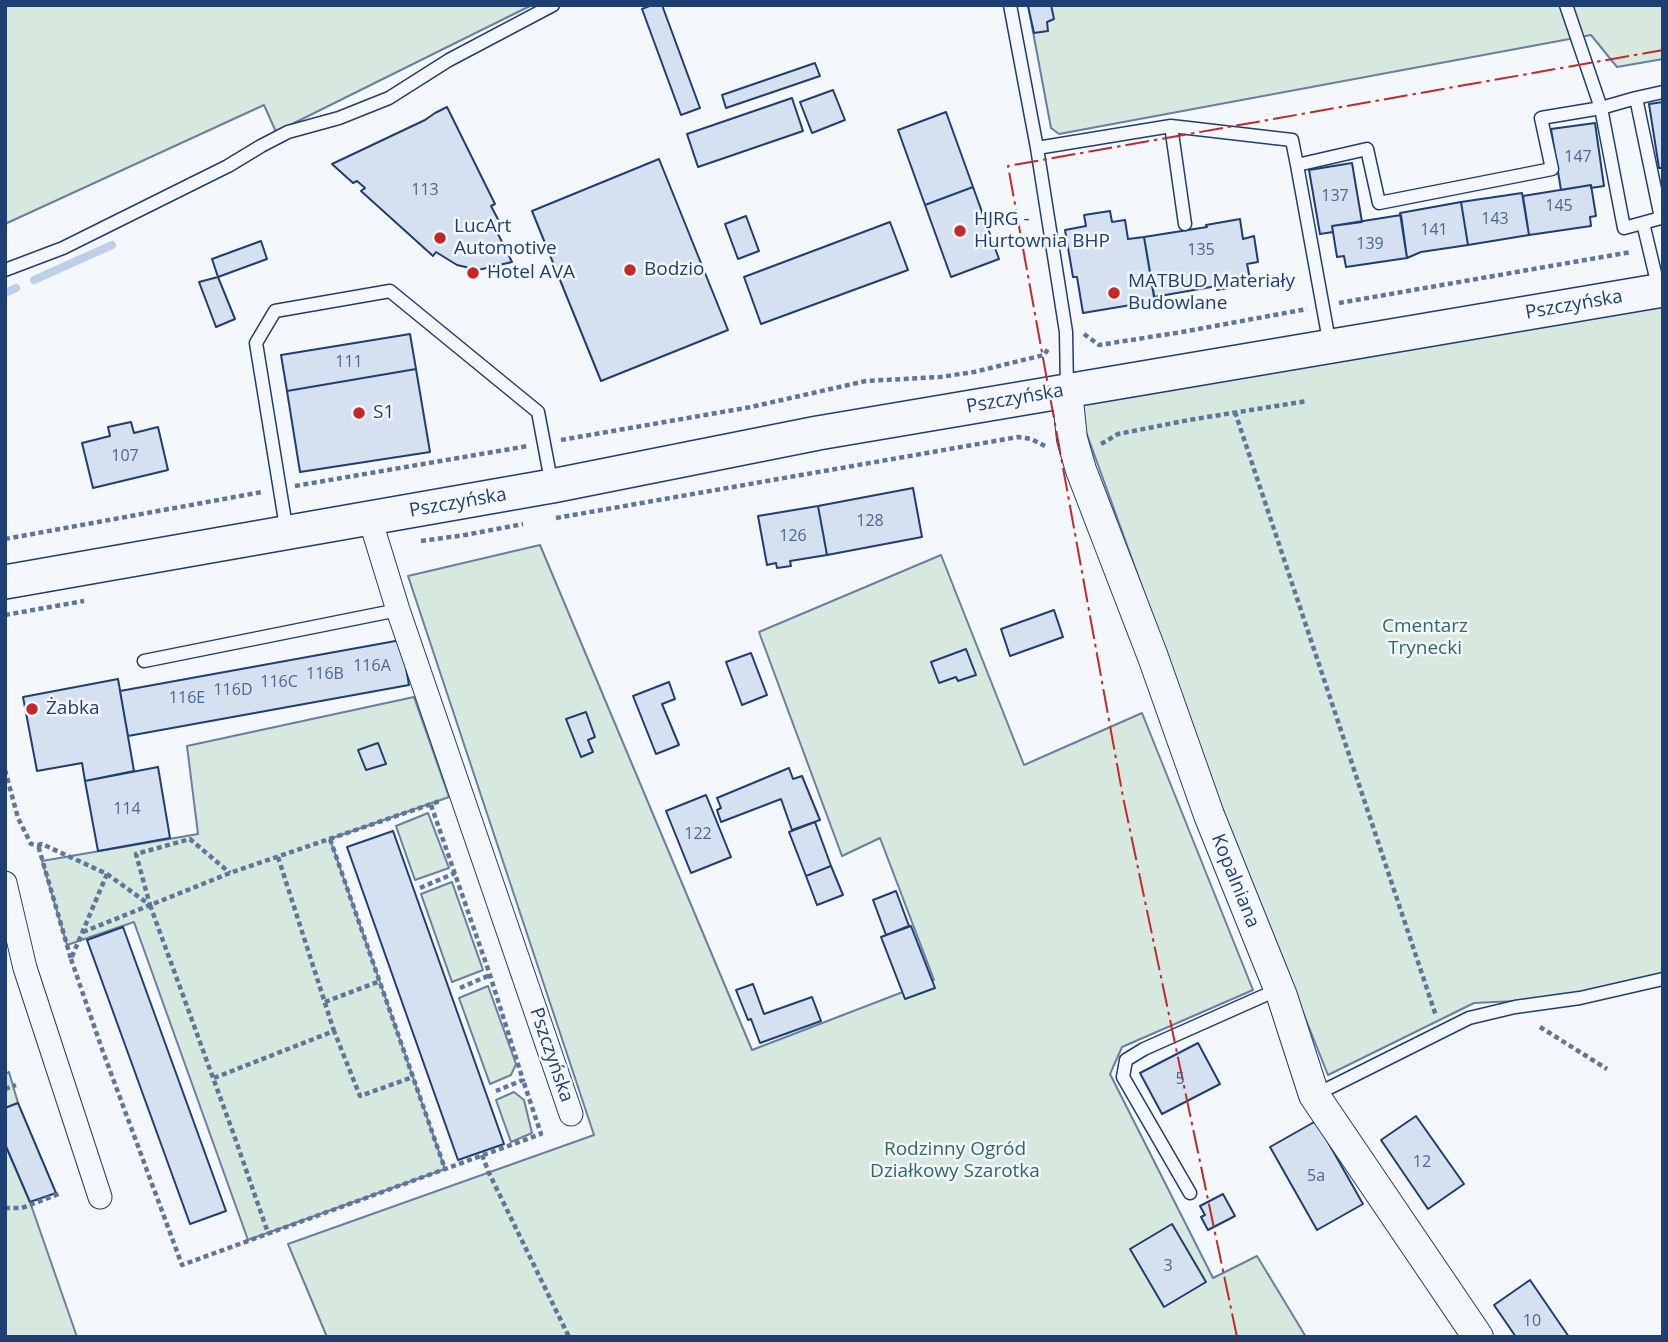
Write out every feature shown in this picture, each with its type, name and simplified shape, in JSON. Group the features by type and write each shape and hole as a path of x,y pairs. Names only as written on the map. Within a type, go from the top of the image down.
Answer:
{"main road":[{"name":"Pszczyńska","path":"5,582 552,486 818,433 1661,290"}],"street":[{"name":"Kopalniana","path":"1067,391 1072,439 1093,504 1153,657 1209,815 1279,989 1314,1095 1478,1337"},
{"name":"Pszczyńska","path":"370,519 398,610 571,1114"},
{"path":"5,883 25,968 100,1197"}],"lane":[{"path":"5,270 64,247 228,166 288,132 339,118 389,98 449,60 553,5"},
{"path":"1010,5 1037,148 1066,332 1067,391"},
{"path":"1566,5 1601,107 1624,228 1661,218 1636,98"},
{"path":"1297,165 1367,149 1379,203 1552,169 1541,118 1663,92"},
{"path":"1037,148 1171,126 1292,140 1330,346"},
{"path":"1171,126 1185,225"},
{"path":"1643,223 1661,290"},
{"path":"287,534 256,343 275,311 390,291 538,412 552,486"},
{"path":"144,661 398,610"},
{"path":"1314,1095 1469,1018 1515,1007 1580,998 1663,979"},
{"path":"1190,1193 1123,1077 1126,1060 1155,1044 1279,989"}],"path":[{"path":"1079,330 1099,345 1649,249"},
{"path":"5,539 280,488 751,407 866,381 940,377 974,372 1044,355 1051,347"},
{"path":"1094,447 1118,434 1307,401"},
{"path":"1235,412 1441,1031"},
{"path":"549,519 1018,437 1031,439 1048,448"},
{"path":"416,542 535,522"},
{"path":"5,770 18,818 31,844 42,844 107,874 150,905"},
{"path":"38,845 71,959 182,1265 541,1134 431,805 230,873 83,932"},
{"path":"230,873 190,839 136,854 150,905 268,1233"},
{"path":"330,839 445,1169"},
{"path":"278,857 334,1031 360,1096 413,1077"},
{"path":"420,888 455,873"},
{"path":"71,959 107,874"},
{"path":"460,988 490,975"},
{"path":"325,1002 380,981"},
{"path":"1540,1027 1607,1069"},
{"path":"214,1078 334,1031"},
{"path":"496,1091 523,1080"},
{"path":"5,1089 16,1085"},
{"path":"482,1156 569,1337"},
{"path":"5,1208 22,1208 61,1193"}],"green space":[{"path":"5,5 532,5 276,132 264,105 5,224"},
{"path":"1028,5 1663,5 1663,59 1617,67 1591,35 1059,134 1051,128"},
{"name":"Cmentarz Trynecki","path":"1663,290 1663,979 1580,998 1474,1003 1328,1075 1227,822 1076,404"},
{"name":"Rodzinny Ogród Działkowy Szarotka","path":"540,545 752,1050 934,980 880,838 842,856 759,632 941,555 1024,765 1142,713 1253,990 1122,1047 1110,1074 1213,1278 1257,1256 1306,1337 327,1337 288,1244 594,1135 408,576"},
{"path":"414,697 449,797 330,839 445,1169 248,1240 134,922 67,945 42,861 198,834 187,746"},
{"path":"428,813 449,868 415,880 396,826"},
{"path":"452,882 483,970 452,982 421,894"},
{"path":"488,986 516,1064 511,1075 490,1084 459,998"},
{"path":"9,1072 18,1103 5,1108 5,1074"},
{"path":"514,1092 524,1100 532,1133 511,1142 496,1100"},
{"path":"5,1144 30,1202 77,1337 5,1337"}],"building":[{"path":"662,5 700,108 681,115 642,9"},
{"path":"1051,5 1054,19 1047,22 1048,31 1034,33 1028,6"},
{"path":"815,63 820,76 726,108 722,95"},
{"path":"833,90 845,120 812,133 800,102"},
{"path":"792,98 803,131 698,167 687,134"},
{"path":"1663,102 1663,168 1659,168 1649,104"},
{"path":"447,107 495,204 491,206 501,225 495,228 512,262 478,270 457,265 436,252 433,256 361,191 365,188 357,181 353,183 332,164"},
{"path":"946,112 973,187 925,205 898,130"},
{"path":"1595,123 1604,186 1591,188 1591,185 1561,190 1551,129"},
{"name":"Bodzio","path":"659,159 728,330 601,381 532,211"},
{"path":"1352,163 1362,222 1332,226 1333,232 1320,234 1309,170"},
{"path":"1591,185 1596,216 1590,217 1591,226 1529,235 1523,196"},
{"path":"973,187 999,259 951,277 925,205"},
{"path":"1522,193 1529,235 1468,245 1461,202"},
{"path":"1461,202 1468,245 1421,252 1407,258 1400,213"},
{"path":"1110,211 1112,222 1125,220 1128,239 1144,237 1155,301 1083,313 1077,277 1073,277 1065,230 1086,226 1084,215"},
{"path":"1401,215 1407,258 1346,267 1344,256 1337,257 1332,226"},
{"path":"746,216 759,251 738,259 725,224"},
{"path":"1240,219 1243,239 1254,236 1258,262 1247,264 1251,284 1217,290 1217,286 1154,297 1144,237"},
{"path":"890,222 908,270 761,324 744,277"},
{"path":"261,241 267,259 218,277 212,259"},
{"path":"218,277 235,319 216,327 199,282"},
{"path":"410,334 416,369 287,391 281,355"},
{"path":"416,369 430,452 300,472 287,391"},
{"path":"131,422 134,433 158,427 168,470 93,488 82,443 110,436 108,427"},
{"path":"913,488 922,537 827,555 818,506"},
{"path":"818,506 827,555 790,561 791,566 777,568 776,563 767,565 758,516"},
{"path":"1054,610 1063,637 1010,656 1001,629"},
{"path":"401,640 409,685 128,736 120,691"},
{"path":"966,649 976,675 958,681 956,677 939,683 931,662"},
{"path":"751,653 767,695 742,705 726,662"},
{"path":"118,679 134,771 85,781 82,763 37,771 23,697"},
{"path":"669,682 675,699 662,704 679,745 656,754 633,696"},
{"path":"586,712 595,737 588,740 593,752 581,757 566,719"},
{"path":"378,743 386,764 366,770 358,750"},
{"path":"158,767 170,838 98,851 85,781"},
{"path":"789,768 793,779 802,776 820,820 792,830 781,799 721,822 717,810 721,808 717,798"},
{"path":"706,795 731,857 691,873 666,811"},
{"path":"815,822 831,866 806,876 789,832"},
{"path":"393,831 504,1144 458,1160 347,847"},
{"path":"831,866 843,895 817,905 806,876"},
{"path":"896,891 909,926 886,935 873,900"},
{"path":"911,926 935,988 905,999 881,937"},
{"path":"123,927 226,1211 190,1224 87,940"},
{"path":"753,984 764,1014 812,997 821,1021 760,1043 736,990"},
{"path":"1198,1043 1220,1084 1162,1114 1140,1073"},
{"path":"18,1103 56,1193 30,1202 5,1144 5,1108"},
{"path":"1416,1116 1464,1184 1428,1209 1381,1140"},
{"path":"1316,1121 1363,1204 1317,1230 1270,1147"},
{"path":"1223,1194 1235,1216 1208,1230 1201,1217 1205,1215 1200,1206"},
{"path":"1172,1224 1206,1282 1164,1307 1130,1249"},
{"path":"1530,1280 1569,1337 1516,1337 1494,1305"}],"waterway":[{"path":"34,280 112,245"},
{"path":"5,293 16,288"}],"power":[{"path":"1237,1337 1123,797 1008,166 1663,50"}],"place":[{"name":"HJRG - Hurtownia BHP","path":"960,231"},
{"name":"LucArt Automotive","path":"440,238"},
{"name":"Bodzio","path":"630,270"},
{"name":"Hotel AVA","path":"473,273"},
{"name":"MATBUD Materiały Budowlane","path":"1114,293"},
{"name":"S1","path":"359,413"},
{"name":"Żabka","path":"32,709"}]}
